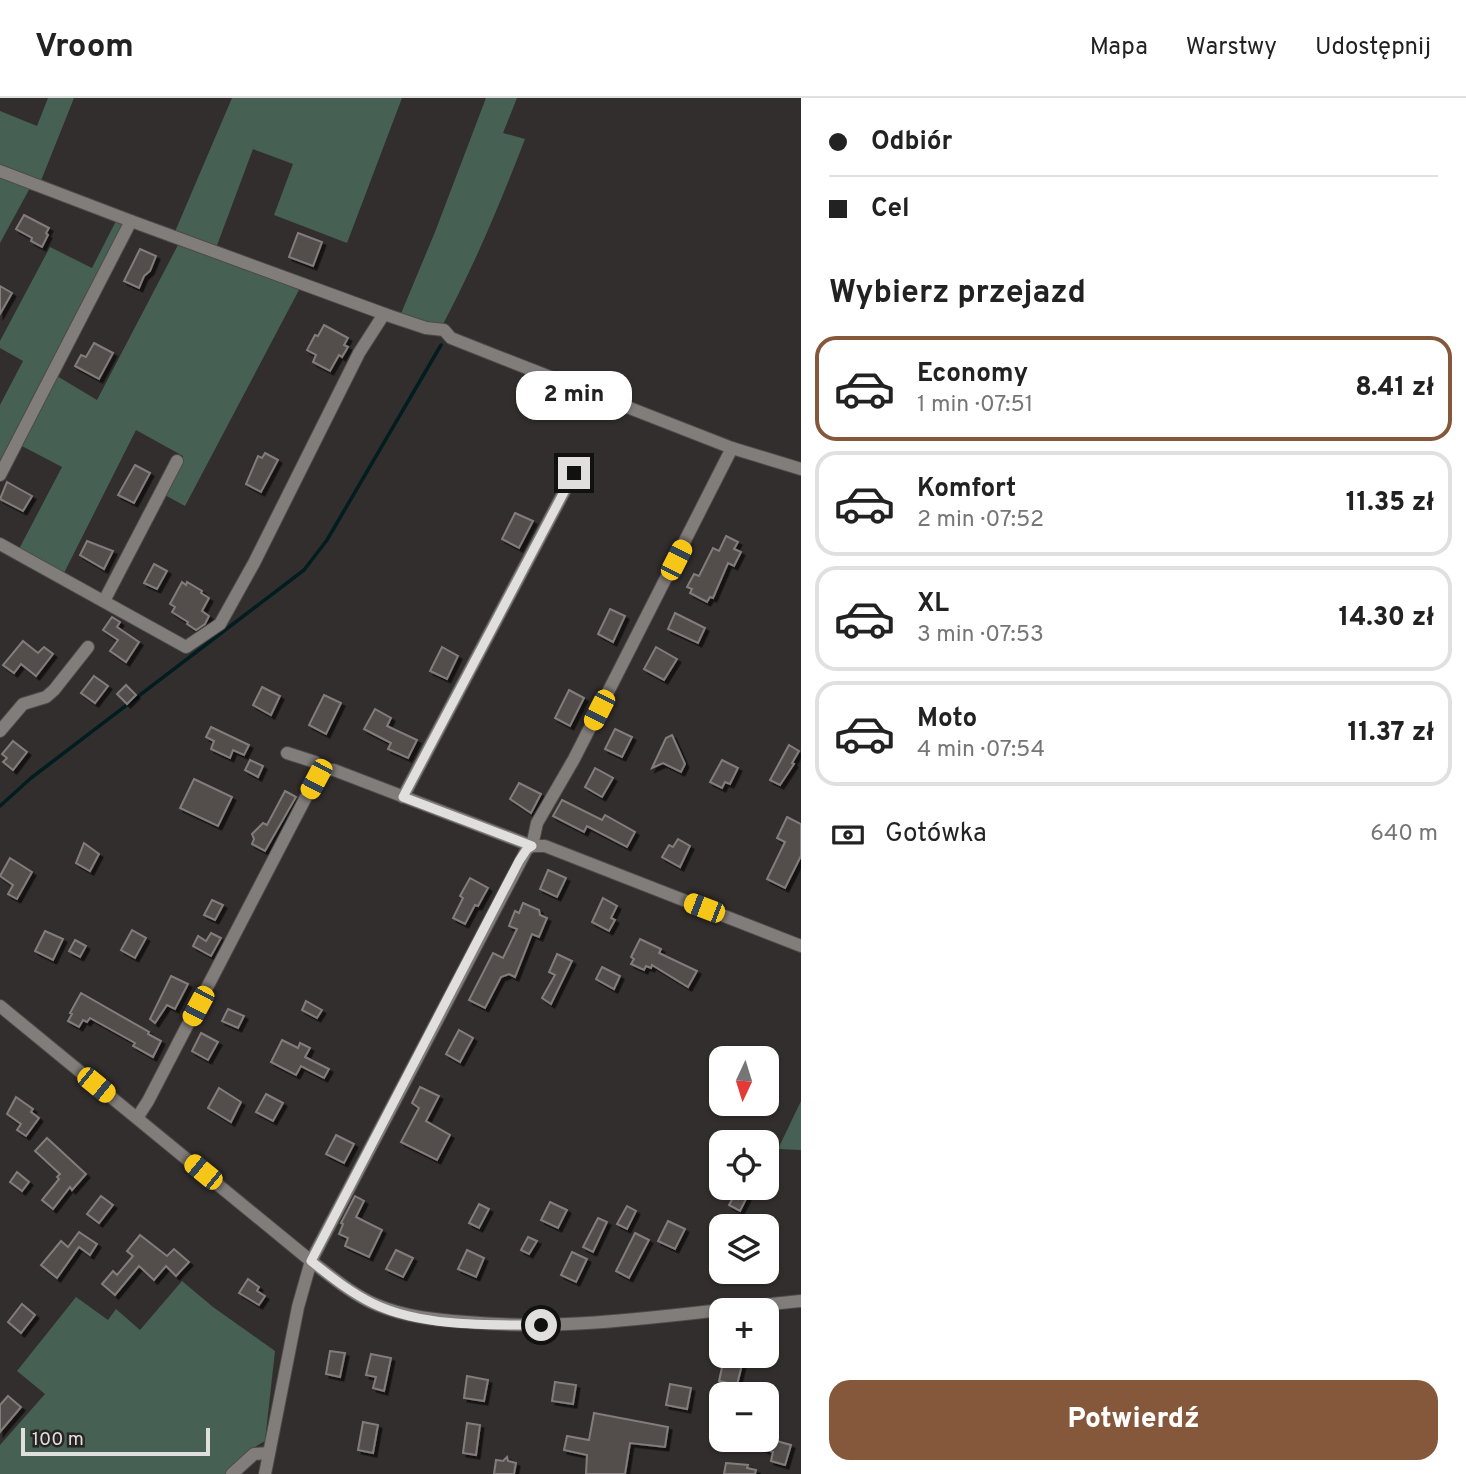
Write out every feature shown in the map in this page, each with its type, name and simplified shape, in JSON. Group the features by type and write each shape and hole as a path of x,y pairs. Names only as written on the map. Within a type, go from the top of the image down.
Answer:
{"street":[{"path":"0,170 384,314 426,328 444,330 451,338 499,358 732,448 801,469"},
{"path":"0,475 131,221"},
{"path":"0,544 186,647 220,624 254,563 359,354 384,314"},
{"path":"265,1474 298,1307 311,1261 519,861 532,846 537,824 574,759 732,448"},
{"path":"104,601 177,461"},
{"path":"403,797 574,473"},
{"path":"0,731 23,704 46,697 54,690 88,647"},
{"path":"287,753 315,762 319,769"},
{"path":"319,769 334,770 532,846 545,846 801,946"},
{"path":"137,1118 164,1072 319,769"},
{"path":"0,1006 311,1261 338,1282 377,1305 416,1317 443,1321 541,1325 801,1301"},
{"path":"232,1474 254,1454 269,1453"}],"green space":[{"path":"48,98 74,98 40,183 0,166 0,111 37,126"},
{"path":"232,98 402,98 347,243 274,215 293,164 253,149 216,248 174,234"},
{"path":"486,98 517,98 503,133 525,139 486,235 441,328 400,316"},
{"path":"0,174 31,186 0,243"},
{"path":"117,219 126,223 0,463 0,405 23,361 0,348 0,341 50,247 92,268"},
{"path":"179,243 300,288 185,506 163,494 183,456 136,430 64,573 19,549 62,467 20,445 57,376 97,400"},
{"path":"801,1101 801,1150 779,1149"},
{"path":"182,1281 213,1307 275,1351 265,1441 250,1450 225,1474 0,1474 0,1445 45,1394 17,1371 76,1297 108,1320 116,1309 140,1330"}],"building":[{"path":"24,215 49,228 42,247 16,229"},
{"path":"298,233 322,242 313,266 289,257"},
{"path":"140,249 156,256 139,288 124,281"},
{"path":"0,286 12,293 0,314"},
{"path":"324,325 348,338 344,345 348,347 342,357 339,355 330,371 313,362 316,355 307,350"},
{"path":"94,343 113,353 99,379 75,366 81,355 86,357"},
{"path":"265,453 278,460 261,492 246,484 258,456 262,458"},
{"path":"135,465 150,473 134,503 118,495"},
{"path":"7,482 32,496 23,511 0,499"},
{"path":"515,513 533,521 519,548 502,539"},
{"path":"726,536 738,542 734,549 741,552 734,566 728,563 713,598 710,597 707,602 690,593 692,589 687,587 694,574 699,576 713,548 719,551"},
{"path":"87,541 113,551 104,569 80,555"},
{"path":"154,564 167,571 157,589 144,583"},
{"path":"182,582 186,585 187,582 209,598 202,611 209,616 205,624 196,630 172,612 175,607 170,604"},
{"path":"610,609 625,616 613,642 598,634"},
{"path":"675,613 705,628 698,643 668,629"},
{"path":"112,617 120,622 117,627 139,642 126,662 110,651 118,640 103,630"},
{"path":"23,641 38,653 44,647 53,654 36,676 21,664 14,673 3,665"},
{"path":"442,647 458,656 447,679 430,671"},
{"path":"656,647 677,659 664,680 644,669"},
{"path":"94,676 108,686 95,703 81,693"},
{"path":"126,685 136,695 127,704 117,694"},
{"path":"262,687 280,696 271,715 253,705"},
{"path":"569,690 584,698 570,726 555,718"},
{"path":"324,695 341,703 326,734 309,725"},
{"path":"375,709 391,718 387,726 417,740 408,758 388,749 391,743 364,729"},
{"path":"211,727 249,745 244,755 233,750 230,758 211,749 214,741 206,737"},
{"path":"615,729 632,737 622,757 605,749"},
{"path":"672,735 685,764 681,772 663,763 652,768 666,738"},
{"path":"13,741 27,752 13,770 3,762 7,758 2,754"},
{"path":"789,745 799,751 780,785 770,780"},
{"path":"250,760 263,766 258,777 245,770"},
{"path":"722,760 738,768 730,784 725,782 722,788 710,782"},
{"path":"595,768 613,778 602,797 585,787"},
{"path":"194,779 232,797 218,826 180,808"},
{"path":"519,783 541,794 531,813 510,799"},
{"path":"285,791 296,797 265,851 252,844 252,834 263,823 267,825"},
{"path":"562,800 602,820 605,815 635,832 627,847 587,826 584,832 553,816"},
{"path":"787,817 801,824 801,856 785,888 767,879 785,842 777,838"},
{"path":"678,839 690,846 680,867 662,857 669,845 673,847"},
{"path":"84,843 99,854 90,871 76,863"},
{"path":"10,858 32,872 17,899 8,894 13,885 0,876"},
{"path":"548,870 566,878 557,897 540,889"},
{"path":"470,878 488,888 465,924 453,918 463,898 460,896"},
{"path":"603,898 617,906 611,918 615,920 609,931 592,922"},
{"path":"212,900 223,905 215,920 204,915"},
{"path":"523,903 539,910 540,915 547,918 539,937 532,934 515,977 509,974 501,977 485,1008 469,1000 493,953 503,958 517,929 509,926 515,911 519,913"},
{"path":"132,930 146,938 135,958 121,950"},
{"path":"45,931 63,939 53,960 35,951"},
{"path":"211,933 221,938 211,956 193,946 198,936 206,941"},
{"path":"640,939 661,949 659,953 697,971 688,987 652,965 651,968 646,966 644,970 631,964 634,959 631,957"},
{"path":"75,940 86,946 80,957 69,951"},
{"path":"557,954 572,961 551,1004 542,998 555,975 549,972"},
{"path":"602,967 620,976 614,989 596,979"},
{"path":"171,976 188,984 175,1009 167,1005 155,1023 150,1019"},
{"path":"81,993 161,1041 153,1057 133,1046 135,1043 90,1018 87,1022 83,1020 79,1027 68,1021"},
{"path":"306,1001 322,1010 317,1018 302,1010"},
{"path":"228,1009 244,1016 238,1028 222,1021"},
{"path":"459,1030 473,1038 460,1062 446,1054"},
{"path":"201,1033 218,1042 208,1060 192,1051"},
{"path":"282,1040 298,1048 300,1043 310,1048 305,1057 329,1069 324,1078 301,1066 296,1075 271,1062"},
{"path":"420,1087 439,1096 426,1121 450,1135 437,1160 401,1142 419,1108 412,1103"},
{"path":"219,1088 241,1102 231,1122 208,1108"},
{"path":"266,1094 283,1103 273,1121 256,1112"},
{"path":"16,1097 33,1109 31,1112 39,1118 26,1136 17,1130 21,1124 7,1114"},
{"path":"336,1135 354,1144 344,1163 326,1154"},
{"path":"47,1138 86,1174 72,1190 70,1187 53,1209 42,1200 60,1174 35,1151"},
{"path":"17,1172 29,1182 22,1191 10,1182"},
{"path":"101,1196 113,1205 99,1223 87,1214"},
{"path":"355,1196 364,1201 356,1217 382,1230 369,1257 345,1246 348,1238 339,1234 343,1224 341,1223"},
{"path":"732,1200 746,1200 740,1211 729,1205"},
{"path":"550,1202 567,1210 558,1228 541,1220"},
{"path":"479,1204 489,1209 479,1228 469,1223"},
{"path":"627,1206 636,1211 627,1229 617,1224"},
{"path":"598,1218 607,1222 593,1252 583,1247"},
{"path":"668,1221 685,1229 675,1249 658,1241"},
{"path":"79,1232 97,1244 90,1255 79,1247 57,1278 41,1265 61,1241 68,1247"},
{"path":"635,1233 649,1240 629,1278 616,1271"},
{"path":"140,1235 167,1256 174,1249 189,1262 176,1276 166,1266 154,1280 139,1266 115,1295 102,1284 113,1271 117,1275 133,1256 127,1251"},
{"path":"528,1237 537,1241 529,1254 521,1250"},
{"path":"396,1250 413,1258 403,1277 386,1269"},
{"path":"467,1250 484,1258 476,1277 458,1269"},
{"path":"572,1252 587,1259 576,1282 561,1275"},
{"path":"248,1279 259,1287 257,1291 265,1296 259,1305 239,1293"},
{"path":"22,1304 35,1315 21,1333 8,1322"},
{"path":"330,1351 345,1353 340,1377 326,1374"},
{"path":"371,1354 391,1358 384,1391 373,1388 376,1377 366,1375"},
{"path":"722,1368 741,1368 738,1382 719,1381"},
{"path":"467,1376 488,1380 484,1401 464,1398"},
{"path":"555,1382 576,1385 573,1404 552,1401"},
{"path":"670,1384 691,1388 687,1409 666,1405"},
{"path":"8,1396 21,1407 0,1432 0,1405"},
{"path":"594,1413 668,1427 665,1447 630,1443 625,1474 586,1474 587,1455 564,1450 567,1436 589,1440"},
{"path":"363,1422 378,1425 373,1453 358,1450"},
{"path":"467,1423 480,1425 476,1455 463,1453"},
{"path":"779,1442 791,1445 785,1465 771,1461 773,1452 779,1452"},
{"path":"507,1457 508,1461 516,1463 514,1474 494,1474 496,1460 503,1461"},
{"path":"726,1463 748,1465 747,1468 756,1470 755,1474 724,1474"}],"waterway":[{"path":"0,806 31,778 304,570 327,540 441,345"}],"route":[{"path":"541,1325 443,1321 395,1312 361,1297 311,1261 519,861 532,846 403,797 574,473"}]}
